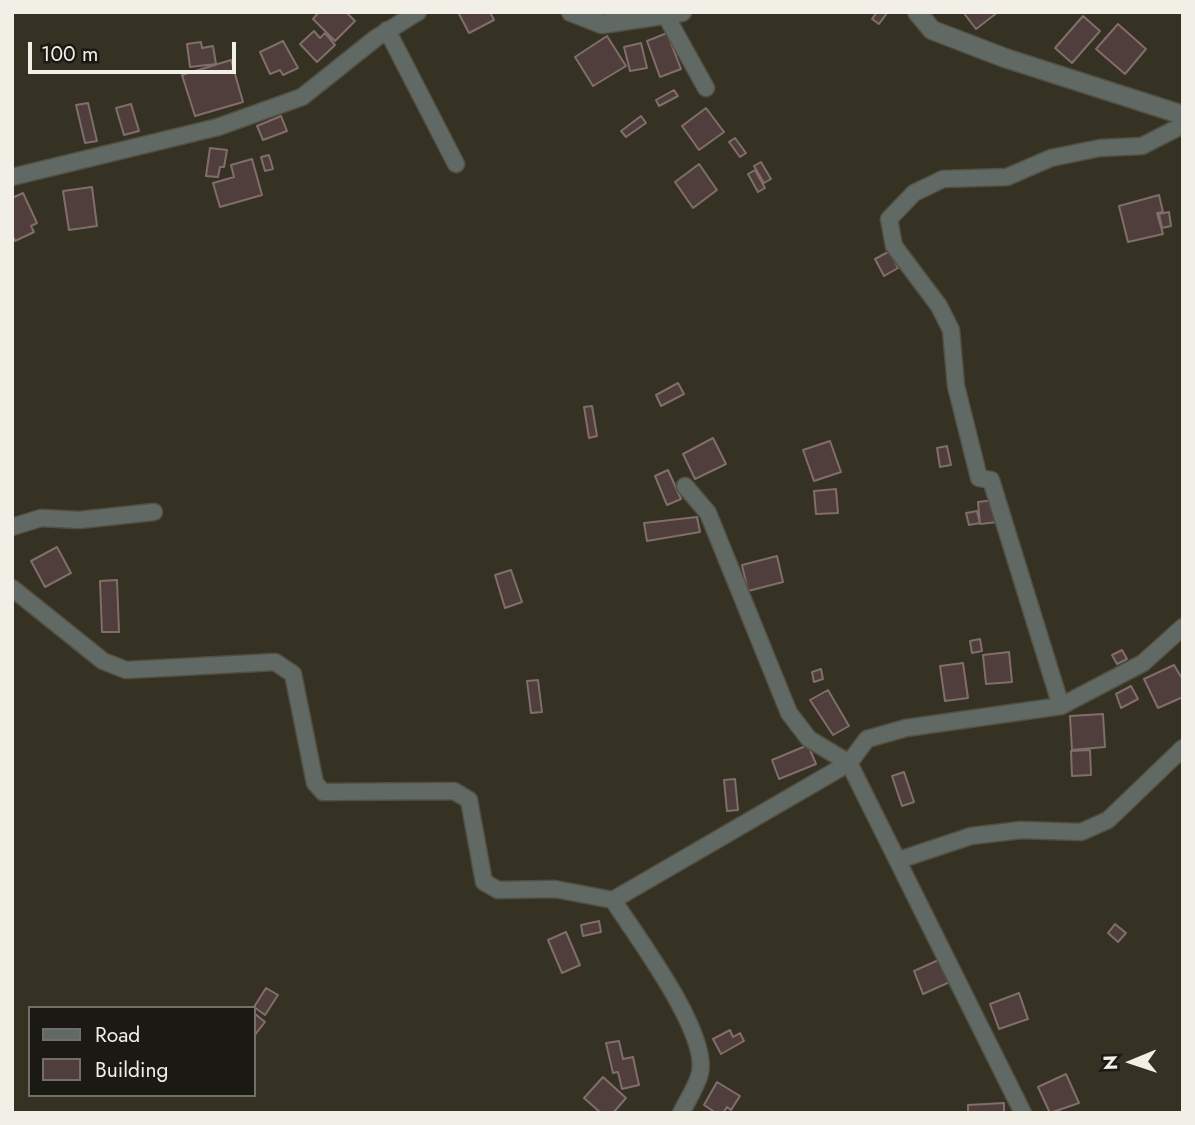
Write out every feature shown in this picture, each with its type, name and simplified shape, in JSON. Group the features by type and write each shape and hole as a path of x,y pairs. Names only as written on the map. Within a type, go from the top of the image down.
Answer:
{"street":[{"path":"12,177 218,127 302,97 387,30 418,12"},
{"path":"571,12 602,24 674,14 706,88"},
{"path":"917,12 932,30 1004,58 1183,115"},
{"path":"387,30 456,164"},
{"path":"1061,706 991,480 979,478 956,386 951,330 939,306 894,246 889,219 914,193 943,180 1007,177 1051,158 1100,148 1142,146 1183,125"},
{"path":"685,486 708,513 789,713 809,739 849,763 1023,1113"},
{"path":"12,527 41,517 79,520 154,512"},
{"path":"12,588 103,661 126,670 275,662 293,674 315,783 323,792 454,791 469,800 484,882 498,891 555,889 613,900 849,763 867,739 906,728 1061,706 1143,663 1183,627"},
{"path":"899,860 971,836 996,832 1081,832 1095,828 1108,820 1183,748"},
{"path":"613,900 680,1005 698,1049 700,1073 681,1113"}],"building":[{"path":"319,12 346,12 355,21 335,41 313,19"},
{"path":"458,12 490,12 494,20 469,33"},
{"path":"877,12 887,13 879,24 872,19"},
{"path":"963,12 998,12 976,29"},
{"path":"1083,16 1100,31 1072,63 1055,48"},
{"path":"1118,24 1146,49 1125,74 1096,49"},
{"path":"314,31 320,38 325,33 335,45 317,62 300,44"},
{"path":"667,33 681,69 660,77 647,41"},
{"path":"607,36 626,66 593,86 575,57"},
{"path":"283,41 298,68 283,75 280,70 270,74 260,52"},
{"path":"201,42 202,48 213,46 216,64 190,67 187,44"},
{"path":"641,43 647,68 630,71 624,47"},
{"path":"231,60 243,102 195,116 182,75"},
{"path":"674,90 678,96 659,106 656,100"},
{"path":"88,103 97,141 85,143 76,105"},
{"path":"131,104 139,131 124,135 116,108"},
{"path":"706,108 724,132 699,150 682,126"},
{"path":"281,116 287,131 263,140 257,126"},
{"path":"641,116 646,123 626,137 621,131"},
{"path":"735,138 746,153 740,157 729,142"},
{"path":"210,148 227,150 224,167 220,167 218,177 206,176"},
{"path":"269,155 273,169 265,171 261,157"},
{"path":"252,159 262,195 220,207 213,183 234,177 231,165"},
{"path":"761,162 771,179 764,183 754,166"},
{"path":"699,164 717,190 693,208 675,182"},
{"path":"755,170 765,188 758,192 748,174"},
{"path":"92,187 97,226 69,230 63,191"},
{"path":"23,193 37,223 31,226 34,232 15,241 12,235 12,198"},
{"path":"1159,195 1163,212 1157,213 1163,234 1128,242 1119,206"},
{"path":"1169,212 1171,226 1162,228 1159,214"},
{"path":"890,251 898,268 884,276 875,259"},
{"path":"678,383 684,394 661,406 656,395"},
{"path":"592,406 597,436 589,438 584,407"},
{"path":"713,438 726,464 695,479 683,454"},
{"path":"830,441 841,472 814,481 803,450"},
{"path":"947,446 951,465 940,467 937,448"},
{"path":"668,470 681,499 667,505 655,476"},
{"path":"836,489 838,513 816,514 814,491"},
{"path":"995,500 998,522 980,524 978,502"},
{"path":"977,511 980,523 969,525 966,513"},
{"path":"697,517 700,532 647,541 644,523"},
{"path":"57,547 71,573 45,587 31,561"},
{"path":"777,556 783,582 748,591 742,565"},
{"path":"511,570 522,602 505,608 495,575"},
{"path":"117,580 119,632 102,632 100,581"},
{"path":"980,639 982,651 972,653 970,641"},
{"path":"1122,650 1127,659 1117,664 1112,655"},
{"path":"1009,652 1012,682 986,684 983,655"},
{"path":"963,663 968,698 945,701 940,666"},
{"path":"1174,665 1183,680 1183,697 1158,708 1144,679"},
{"path":"821,669 823,679 814,682 812,672"},
{"path":"538,680 542,712 531,713 527,681"},
{"path":"1131,686 1138,699 1121,708 1116,694"},
{"path":"828,690 849,726 833,735 810,700"},
{"path":"1103,714 1105,747 1072,750 1070,716"},
{"path":"808,745 816,764 779,779 772,760"},
{"path":"1090,750 1091,775 1072,776 1071,751"},
{"path":"904,772 914,802 902,806 892,776"},
{"path":"735,779 738,810 727,811 724,780"},
{"path":"599,921 601,932 583,936 581,925"},
{"path":"1115,924 1126,933 1118,942 1108,933"},
{"path":"566,932 580,965 562,973 548,940"},
{"path":"943,958 952,981 923,994 914,971"},
{"path":"266,988 278,995 265,1015 255,1006"},
{"path":"1019,993 1028,1019 999,1029 990,1004"},
{"path":"256,1015 265,1022 256,1033"},
{"path":"730,1030 733,1037 740,1033 744,1041 721,1054 713,1039"},
{"path":"619,1041 623,1059 633,1057 639,1085 622,1089 618,1072 613,1073 606,1043"},
{"path":"1066,1074 1079,1103 1050,1113 1038,1087"},
{"path":"603,1077 626,1098 613,1113 601,1113 584,1098"},
{"path":"717,1082 740,1096 731,1110 727,1107 723,1113 716,1113 704,1105"},
{"path":"1004,1103 1004,1113 968,1113 968,1105"}]}
